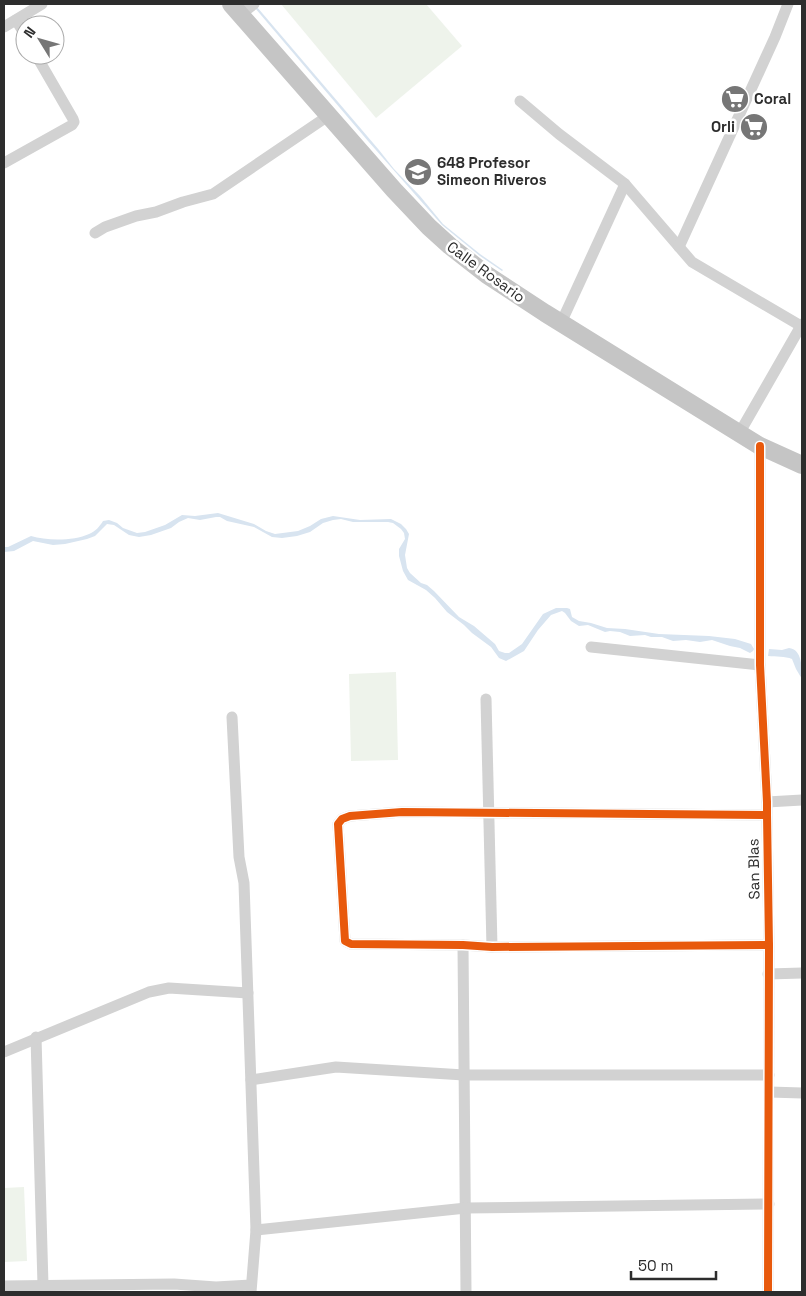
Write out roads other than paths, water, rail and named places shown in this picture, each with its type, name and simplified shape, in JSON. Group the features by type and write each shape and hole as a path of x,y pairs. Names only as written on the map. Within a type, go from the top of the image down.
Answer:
{"main road":[{"name":"Calle Rosario","path":"242,7 328,116 394,190 450,246 488,275 560,323 760,446 802,466"}],"street":[{"path":"24,15 42,4"},
{"path":"679,247 788,4"},
{"path":"4,27 15,21"},
{"path":"4,163 72,125 74,122 42,65"},
{"path":"520,101 559,134 625,184 692,262 802,325 740,432"},
{"path":"95,233 105,227 136,216 156,212 213,194 328,116"},
{"path":"560,323 625,184"},
{"name":"San Blas","path":"760,446 760,665 767,802 769,945 768,1292"},
{"path":"591,647 760,665"},
{"path":"486,699 492,947"},
{"path":"4,1286 51,1287 174,1284 251,1289 256,1230 244,883 239,857 232,717"},
{"path":"767,802 802,800"},
{"path":"766,815 402,812 350,816 342,819 338,824 345,941 351,944 492,947 769,945"},
{"path":"463,945 466,1292"},
{"path":"768,974 802,973"},
{"path":"4,1052 36,1037 149,992 168,988 248,993"},
{"path":"36,1037 51,1287"},
{"path":"251,1080 336,1067 464,1075 769,1075"},
{"path":"769,1092 802,1093"},
{"path":"256,1230 466,1208 769,1204"}],"place":[{"name":"Coral","path":"735,99"},
{"name":"Orli","path":"754,127"},
{"name":"648 Profesor Simeon Riveros","path":"418,172"}]}
